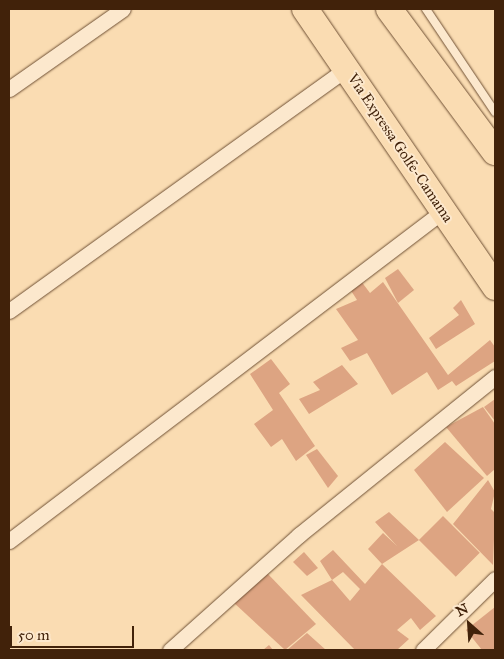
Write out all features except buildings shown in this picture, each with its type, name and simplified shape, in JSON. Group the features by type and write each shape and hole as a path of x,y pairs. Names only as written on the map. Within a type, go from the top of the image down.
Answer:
{"highway":[{"name":"Via Expressa Golfe-Camama","path":"305,9 495,288"},
{"path":"394,11 495,150"}],"street":[{"path":"9,89 122,9"},
{"path":"9,311 346,70"},
{"path":"9,541 443,211"},
{"path":"170,650 299,535 495,377"},
{"path":"423,650 495,579"}],"lane":[{"path":"426,9 495,112"}]}
